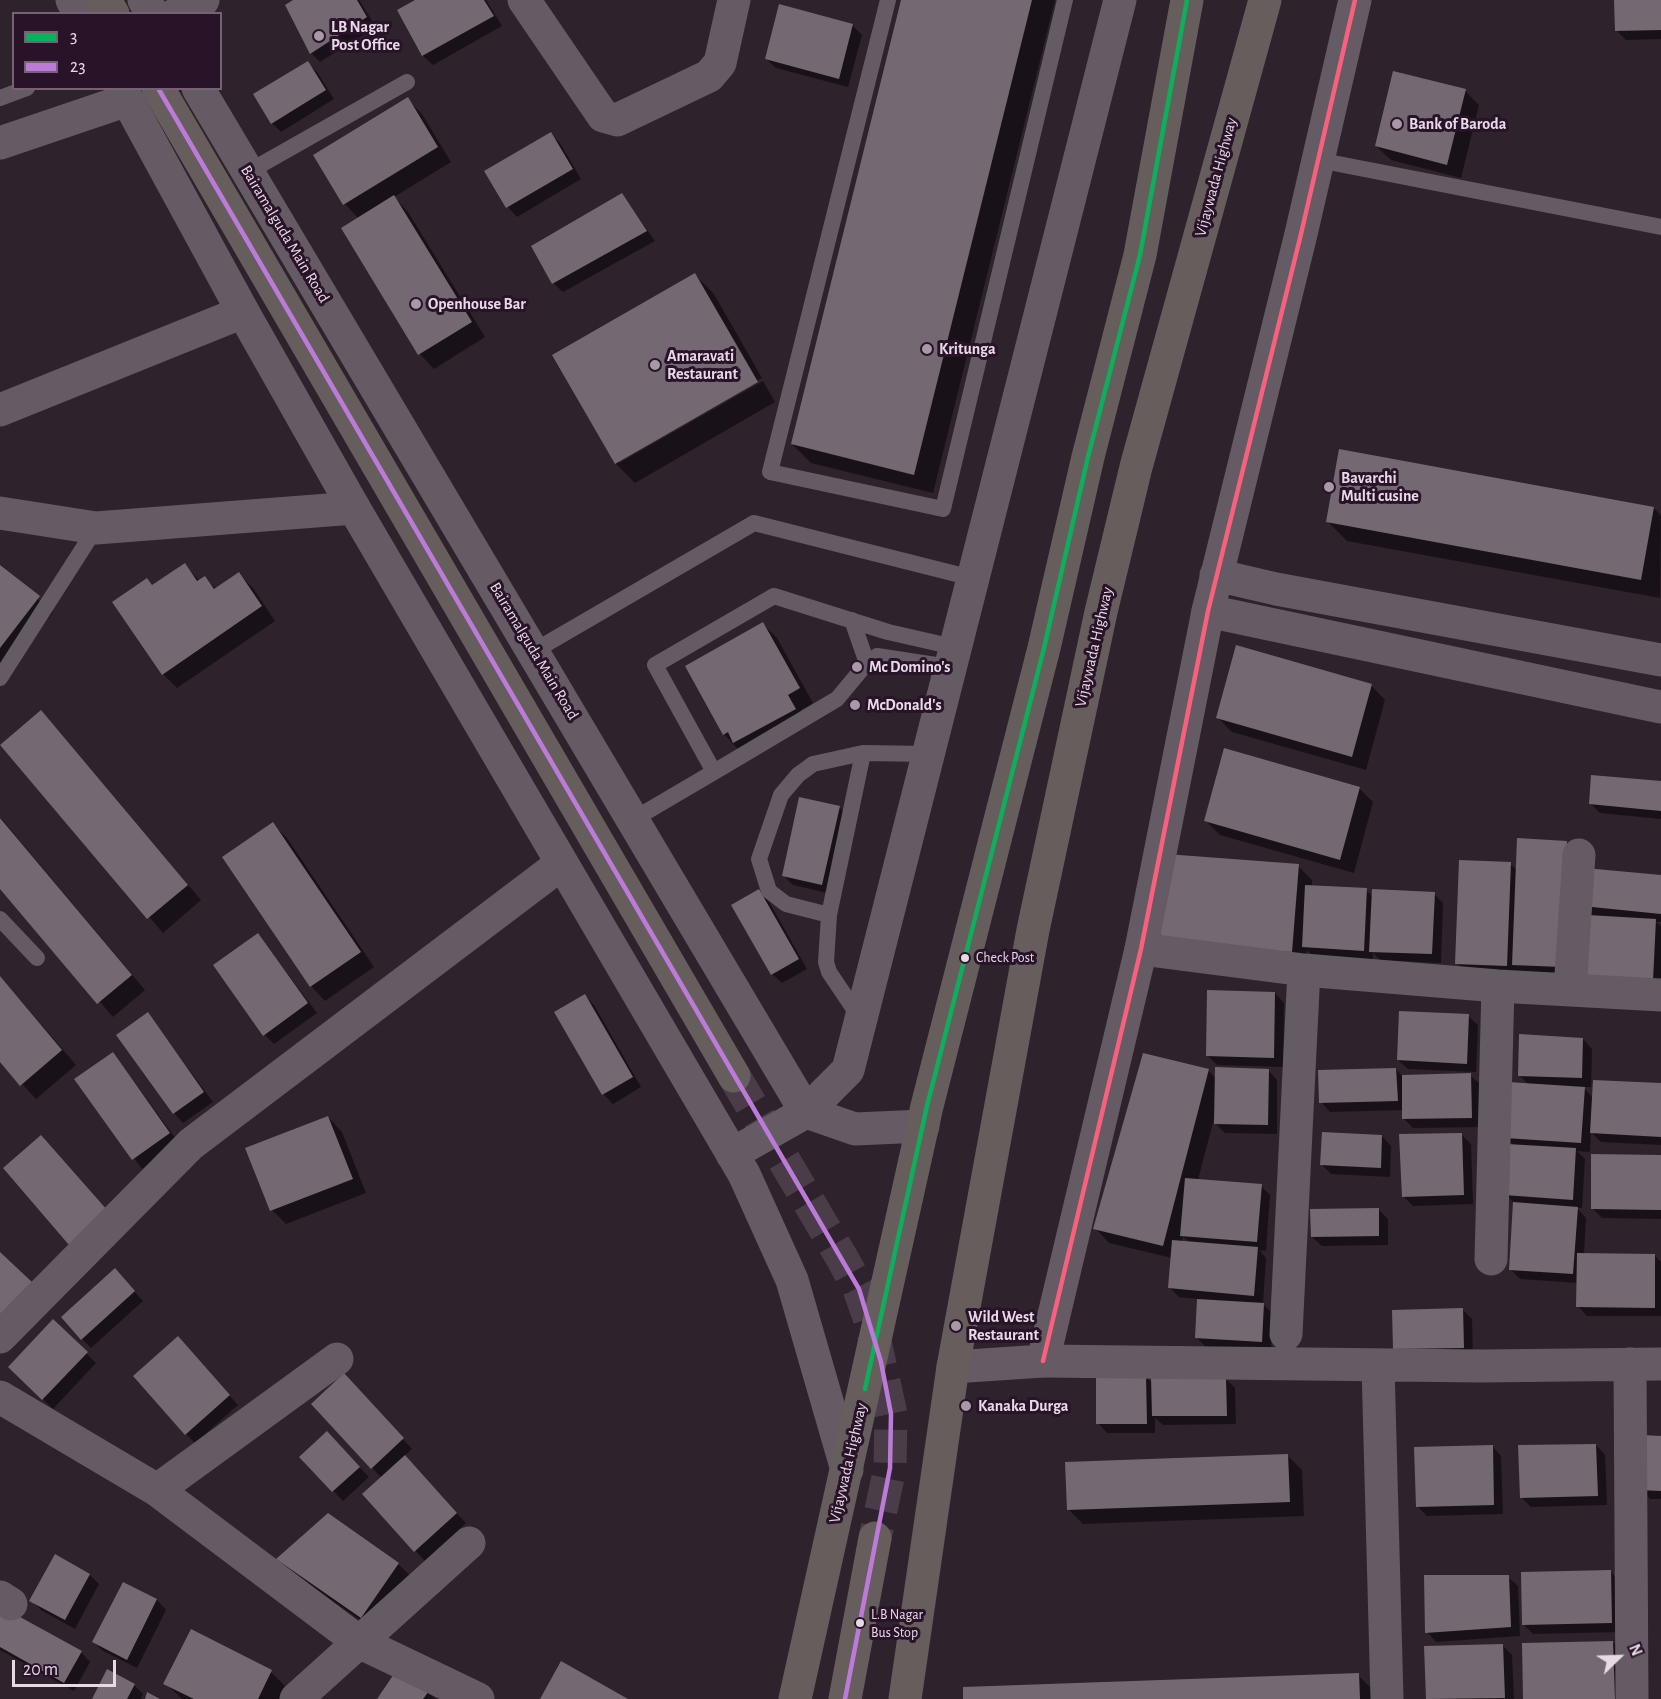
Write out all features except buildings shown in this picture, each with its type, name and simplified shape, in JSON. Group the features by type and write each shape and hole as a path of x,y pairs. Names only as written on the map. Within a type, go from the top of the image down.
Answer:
{"highway":[{"name":"Vijaywada Highway","path":"795,1699 923,1126 1044,648 1088,457 1140,255 1187,0"},
{"name":"Vijaywada Highway","path":"953,1367 1033,930 1101,612 1136,467 1265,0"},
{"path":"159,90 734,1076"},
{"path":"904,1699 953,1367"},
{"path":"845,1699 875,1538"}],"street":[{"path":"181,12 203,0"},
{"path":"524,0 603,116 617,120 709,76 720,63 734,0"},
{"path":"732,1154 806,1112 848,1070 1120,0"},
{"path":"1043,1361 1141,949 1216,576 1355,0"},
{"name":"Bairamalguda Main Road","path":"199,90 806,1112"},
{"path":"0,143 124,94 243,312 354,508 732,1154 792,1280 847,1470"},
{"path":"0,410 243,312"},
{"path":"0,513 96,528 354,508"},
{"path":"1216,576 1661,660"},
{"path":"1208,611 1661,707"},
{"path":"1570,990 1579,855"},
{"path":"0,1337 191,1144 561,864"},
{"path":"1141,949 1304,970 1498,986 1661,995"},
{"path":"1286,1334 1304,970"},
{"path":"1491,1259 1498,986"},
{"path":"806,1112 855,1129 923,1126"},
{"path":"157,1490 337,1359"},
{"path":"953,1367 1043,1361 1273,1362 1378,1366 1645,1365 1632,1699"},
{"path":"1378,1366 1387,1699"},
{"path":"0,1397 157,1490 359,1642 478,1699"},
{"path":"296,1699 469,1543"}],"lane":[{"path":"888,0 770,472 943,509 1065,0"},
{"path":"248,172 407,82"},
{"path":"0,98 22,90"},
{"path":"1318,160 1661,227"},
{"path":"534,651 754,523 972,578"},
{"path":"0,678 96,528"},
{"path":"714,772 655,665 774,596 852,620 952,657"},
{"path":"852,620 867,663"},
{"path":"634,819 837,699 867,663 877,656 952,657"},
{"path":"829,915 786,904 769,891 759,859 781,795 798,775 813,764 862,753 928,754"},
{"path":"860,1018 829,972 826,962 829,915 862,753"},
{"path":"0,919 38,958"}],"tunnel":[{"path":"734,1076 842,1258 859,1289 871,1323 891,1414 890,1468 875,1538"}],"transit line":[{"name":"3","path":"865,1389 927,1106 1044,648 1088,457 1140,255 1187,0"},
{"path":"1043,1361 1141,949 1208,611 1301,234 1355,0"},
{"name":"23","path":"159,90 859,1289 881,1362 891,1414 890,1468 845,1699"}],"place":[{"name":"LB Nagar Post Office","path":"319,36"},
{"name":"Bank of Baroda","path":"1397,124"},
{"name":"Openhouse Bar","path":"416,304"},
{"name":"Kritunga","path":"927,349"},
{"name":"Amaravati Restaurant","path":"655,365"},
{"name":"Bavarchi Multi cusine","path":"1329,487"},
{"name":"Mc Domino's","path":"857,667"},
{"name":"McDonald's","path":"855,705"},
{"name":"Check Post","path":"965,958"},
{"name":"Wild West Restaurant","path":"956,1326"},
{"name":"Kanaka Durga","path":"966,1406"},
{"name":"L.B Nagar Bus Stop","path":"860,1623"}]}
